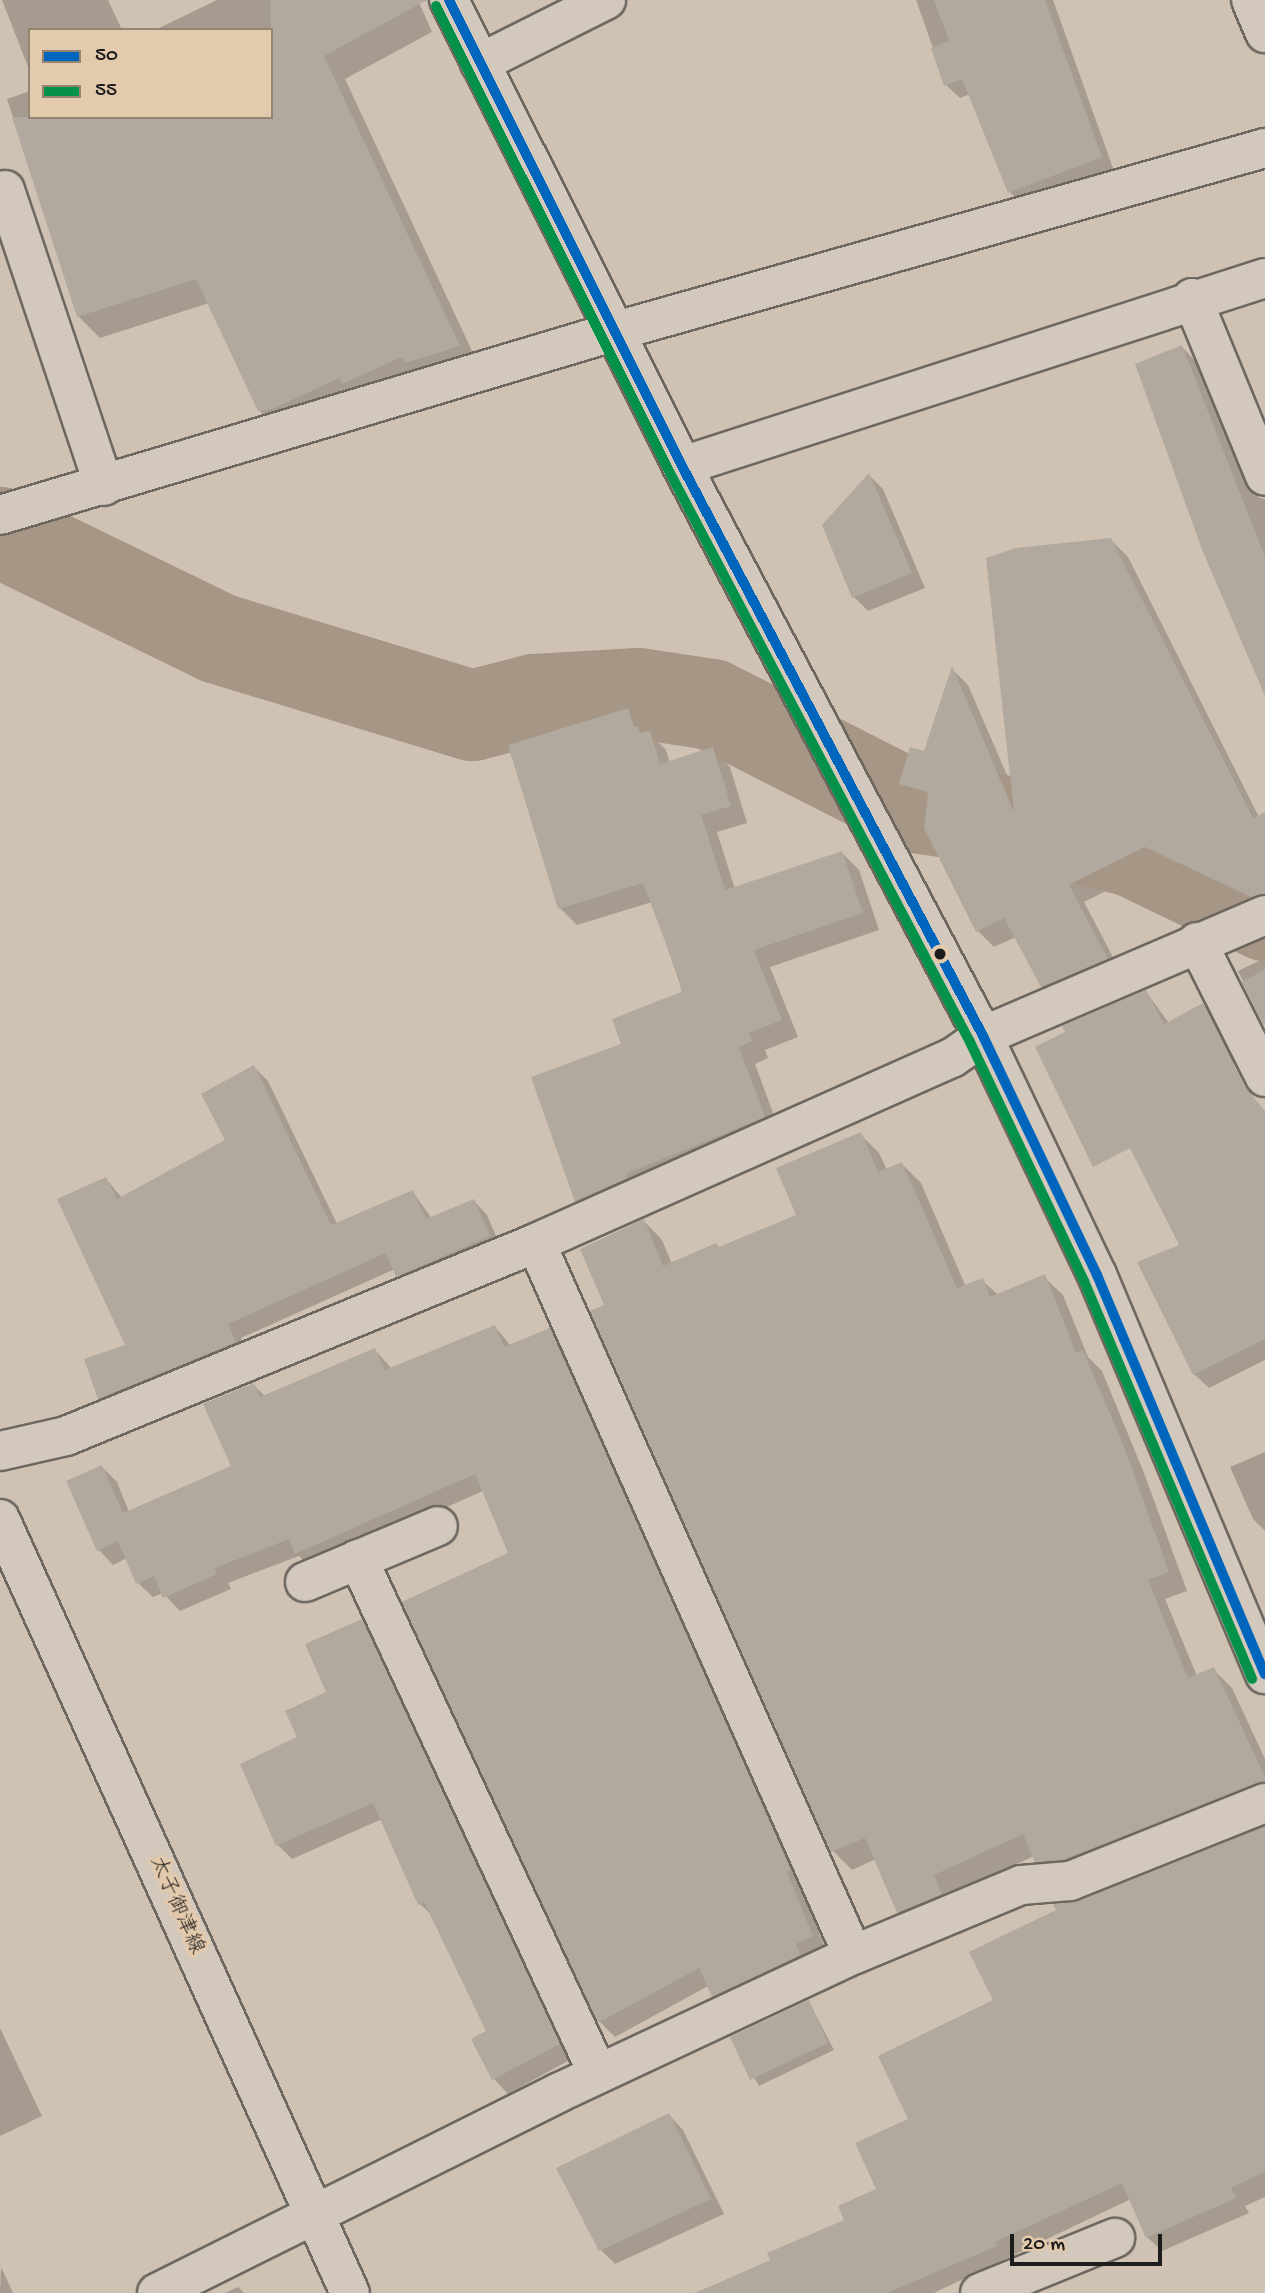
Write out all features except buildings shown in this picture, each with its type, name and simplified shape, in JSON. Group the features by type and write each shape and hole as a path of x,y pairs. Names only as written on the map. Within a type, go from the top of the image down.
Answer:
{"street":[{"path":"449,0 682,466 983,1036 1097,1275 1265,1674"},
{"path":"480,63 606,0"},
{"path":"1251,0 1265,33"},
{"path":"0,515 616,331 1265,148"},
{"path":"5,190 104,486"},
{"path":"682,466 1192,298 1265,278"},
{"path":"1192,298 1265,476"},
{"path":"0,489 43,504"},
{"path":"0,1451 66,1436 536,1243 952,1058 983,1036 1088,994 1197,942 1265,915"},
{"path":"1197,942 1265,1077"},
{"path":"536,1243 853,1955"},
{"name":"太子御津線","path":"0,1519 350,2293"},
{"path":"306,1582 439,1526"},
{"path":"358,1559 598,2074"},
{"path":"158,2293 316,2217 598,2074 853,1955 1021,1885 1070,1881 1265,1802"},
{"path":"980,2293 1115,2238"}],"waterway":[{"path":"0,532 218,638 472,715 534,699 638,693 711,704 914,807 1009,821 1132,851 1265,915"}],"transit line":[{"name":"50","path":"449,0 682,466 983,1036 1097,1275 1265,1674"},
{"name":"55","path":"436,6 670,473 970,1042 1084,1281 1252,1679"}]}
